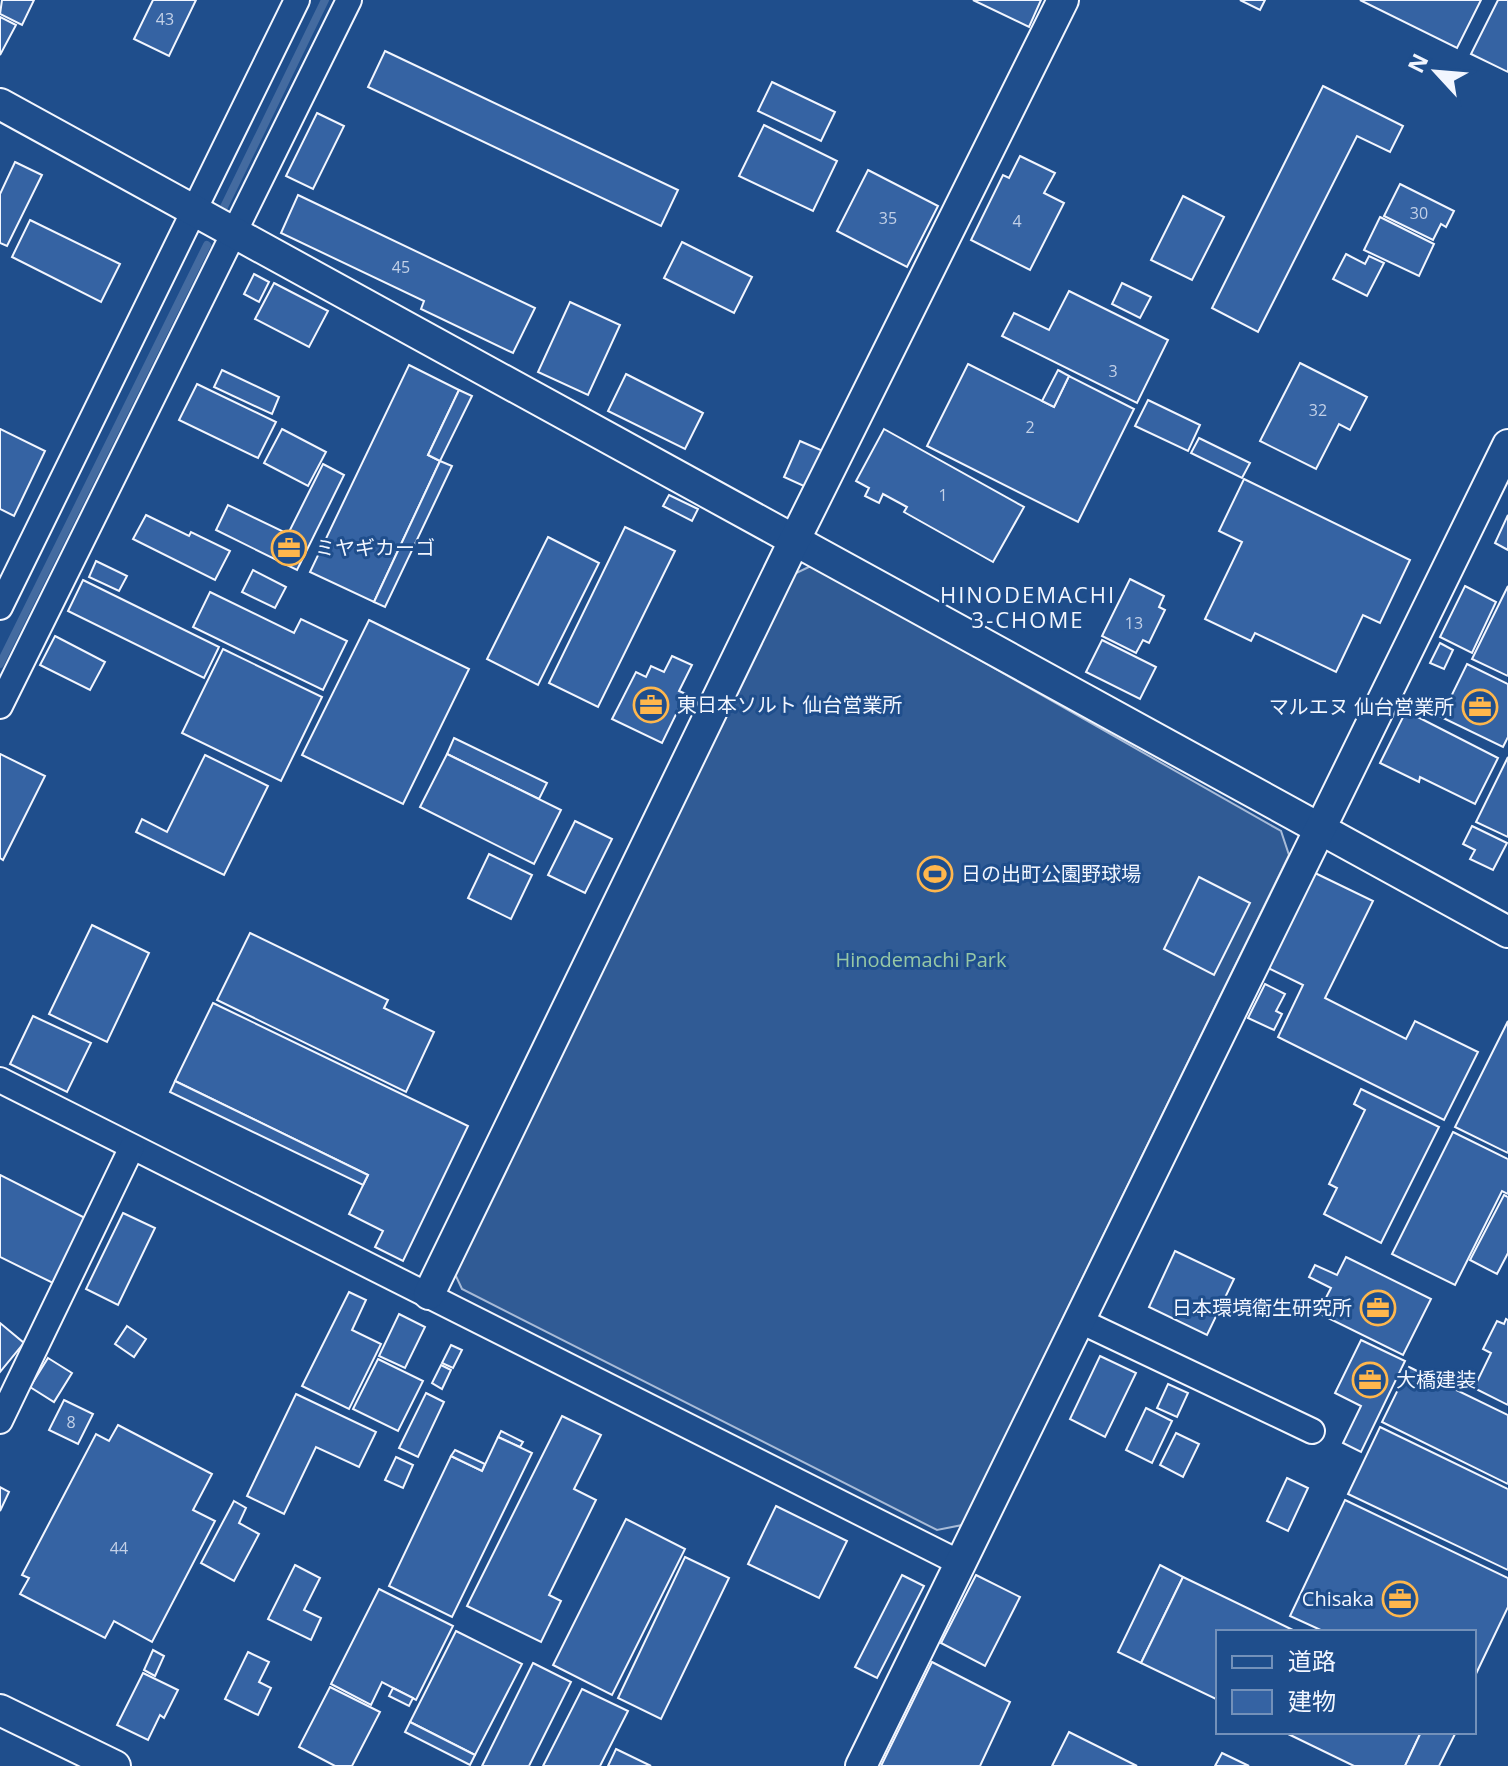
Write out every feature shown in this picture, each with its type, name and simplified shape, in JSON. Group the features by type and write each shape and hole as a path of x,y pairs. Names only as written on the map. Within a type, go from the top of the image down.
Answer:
{"street":[{"path":"0,607 297,0"},
{"path":"0,706 349,0"},
{"path":"429,1294 795,539 1063,0"},
{"path":"0,104 1508,932"},
{"path":"861,1766 958,1562 1508,445"},
{"path":"0,1080 958,1562"},
{"path":"0,1421 132,1147"},
{"path":"1078,1320 1312,1431"},
{"path":"0,1710 115,1766"}],"shaded area":[{"name":"Hinodemachi Park","path":"813,565 1281,831 1289,855 962,1525 937,1530 462,1289 454,1272 792,575"}],"building":[{"path":"2,0 34,0 22,25 0,14"},
{"path":"153,0 196,0 169,56 134,39"},
{"path":"973,0 1041,0 1029,27"},
{"path":"1240,0 1265,0 1260,10"},
{"path":"1360,0 1481,0 1457,48"},
{"path":"1498,0 1508,0 1508,72 1471,54"},
{"path":"0,17 16,25 0,55"},
{"path":"385,51 678,190 661,226 368,87"},
{"path":"772,82 835,112 821,141 758,111"},
{"path":"1323,86 1403,126 1390,152 1357,136 1258,332 1212,308"},
{"path":"317,113 344,126 313,189 286,176"},
{"path":"764,125 837,161 813,211 739,176"},
{"path":"1020,156 1055,173 1044,193 1064,203 1030,270 971,240 1003,175 1009,178"},
{"path":"15,162 42,175 7,246 0,243 0,194"},
{"path":"868,170 938,206 907,267 837,231"},
{"path":"1400,184 1454,211 1446,227 1441,224 1433,240 1384,216"},
{"path":"298,195 535,308 513,353 421,309 424,301 281,233"},
{"path":"1183,196 1224,217 1192,280 1151,260"},
{"path":"1380,217 1434,244 1419,276 1364,250"},
{"path":"30,220 120,264 101,302 12,257"},
{"path":"682,242 752,277 734,313 664,278"},
{"path":"1346,254 1365,264 1369,256 1384,263 1367,296 1333,279"},
{"path":"254,274 269,282 259,302 244,294"},
{"path":"274,283 328,311 309,347 255,319"},
{"path":"1122,283 1151,297 1140,318 1112,304"},
{"path":"1069,291 1168,340 1137,403 1002,336 1014,313 1049,330"},
{"path":"570,302 620,325 588,395 538,372"},
{"path":"1300,363 1367,397 1350,430 1339,424 1316,469 1260,441"},
{"path":"968,364 1054,407 1069,376 1134,409 1078,522 927,446"},
{"path":"409,365 459,390 428,455 440,461 374,602 310,572"},
{"path":"222,370 279,397 272,414 214,387"},
{"path":"1058,370 1069,376 1054,407 1042,401"},
{"path":"626,374 703,413 685,449 608,411"},
{"path":"197,384 276,422 258,458 179,420"},
{"path":"459,390 472,396 440,461 428,455"},
{"path":"1148,400 1200,425 1188,451 1135,426"},
{"path":"0,429 45,451 14,516 0,509"},
{"path":"282,429 326,452 308,486 264,463"},
{"path":"884,429 1024,507 993,562 904,512 907,507 883,494 879,503 865,496 869,488 856,481"},
{"path":"1199,438 1250,463 1242,478 1191,453"},
{"path":"800,441 823,451 806,487 784,477"},
{"path":"440,461 452,466 385,607 374,602"},
{"path":"323,464 344,475 297,570 216,530 228,505 288,534"},
{"path":"1244,479 1410,560 1380,623 1363,615 1336,672 1255,633 1251,641 1205,619 1242,542 1219,531"},
{"path":"669,495 698,509 692,521 663,506"},
{"path":"146,515 230,551 215,580 133,539"},
{"path":"1508,515 1508,550 1495,543"},
{"path":"625,527 675,551 598,707 549,683"},
{"path":"548,537 599,563 538,685 487,659"},
{"path":"96,561 127,576 119,591 89,577"},
{"path":"253,570 286,587 275,608 242,592"},
{"path":"1130,579 1164,596 1159,607 1165,610 1149,643 1143,640 1136,653 1102,636"},
{"path":"83,580 219,647 204,678 68,611"},
{"path":"1465,586 1496,602 1472,653 1440,637"},
{"path":"1508,586 1508,676 1472,659"},
{"path":"210,592 294,633 301,619 347,641 323,690 193,627"},
{"path":"369,620 469,669 403,804 302,755"},
{"path":"55,636 105,662 90,690 40,665"},
{"path":"1102,640 1156,667 1140,699 1086,672"},
{"path":"1440,643 1453,650 1444,669 1430,663"},
{"path":"223,649 322,697 281,781 182,733"},
{"path":"672,656 692,665 679,691 686,694 662,743 612,719 636,672 646,677 651,666 664,672"},
{"path":"1467,664 1508,684 1508,737 1503,747 1441,717"},
{"path":"1406,711 1498,758 1475,804 1420,777 1419,782 1380,763"},
{"path":"454,738 547,783 539,799 447,754"},
{"path":"0,754 45,776 3,860 0,858"},
{"path":"447,754 561,810 534,864 420,807"},
{"path":"205,755 268,786 224,875 136,832 142,819 167,832"},
{"path":"1508,757 1508,837 1476,822"},
{"path":"575,821 612,839 585,893 548,875"},
{"path":"1472,826 1507,843 1493,870 1470,859 1475,850 1463,844"},
{"path":"489,854 532,875 511,919 468,898"},
{"path":"1315,873 1373,901 1325,998 1406,1039 1415,1021 1478,1052 1444,1120 1278,1037 1303,985 1268,968"},
{"path":"1199,877 1250,903 1214,975 1164,949"},
{"path":"92,925 149,953 107,1042 49,1014"},
{"path":"250,933 388,1000 384,1008 434,1032 406,1092 217,1000"},
{"path":"1265,984 1285,994 1276,1011 1282,1014 1274,1030 1248,1018"},
{"path":"213,1003 468,1126 403,1261 375,1247 383,1231 349,1214 368,1175 175,1081"},
{"path":"33,1016 91,1043 67,1092 10,1064"},
{"path":"1508,1021 1508,1153 1455,1127"},
{"path":"175,1081 368,1175 363,1185 170,1092"},
{"path":"1361,1089 1439,1127 1381,1243 1324,1214 1337,1188 1329,1184 1365,1110 1354,1104"},
{"path":"1453,1132 1508,1159 1508,1194 1502,1191 1455,1285 1392,1254"},
{"path":"0,1175 89,1220 57,1285 0,1257"},
{"path":"1504,1195 1508,1197 1508,1253 1497,1274 1470,1260"},
{"path":"123,1213 155,1228 118,1305 86,1289"},
{"path":"1175,1251 1234,1279 1207,1335 1149,1307"},
{"path":"1346,1257 1431,1299 1403,1355 1318,1313 1331,1288 1309,1277 1315,1265 1337,1275"},
{"path":"349,1292 366,1300 352,1330 381,1344 349,1409 302,1386"},
{"path":"399,1314 425,1327 405,1368 379,1356"},
{"path":"1506,1319 1508,1405 1474,1388 1491,1353 1483,1349 1497,1321 1504,1324"},
{"path":"0,1323 24,1343 0,1372"},
{"path":"127,1326 146,1339 134,1357 115,1344"},
{"path":"1361,1340 1405,1361 1361,1452 1343,1443 1361,1406 1335,1393"},
{"path":"451,1345 462,1350 453,1368 442,1363"},
{"path":"1100,1356 1136,1373 1105,1437 1070,1419"},
{"path":"48,1358 72,1373 54,1402 30,1387"},
{"path":"378,1359 423,1381 398,1431 353,1409"},
{"path":"441,1365 451,1370 442,1389 432,1383"},
{"path":"1409,1367 1508,1415 1508,1484 1382,1422"},
{"path":"1168,1384 1188,1393 1177,1417 1157,1408"},
{"path":"426,1393 444,1402 418,1457 399,1448"},
{"path":"296,1394 376,1432 359,1467 316,1447 284,1514 247,1496"},
{"path":"64,1400 93,1414 78,1444 49,1430"},
{"path":"1146,1408 1172,1421 1152,1463 1126,1450"},
{"path":"562,1416 601,1435 574,1489 596,1500 549,1595 561,1601 541,1642 467,1606"},
{"path":"118,1425 212,1474 193,1510 215,1521 152,1642 114,1621 105,1638 20,1594 29,1578 22,1575 96,1434 109,1441"},
{"path":"1380,1427 1508,1489 1508,1570 1348,1494"},
{"path":"501,1431 523,1442 520,1447 498,1437"},
{"path":"1176,1433 1199,1444 1183,1477 1160,1465"},
{"path":"498,1437 532,1453 452,1617 389,1586 451,1456 482,1471"},
{"path":"455,1450 485,1464 482,1471 451,1456"},
{"path":"396,1457 413,1465 403,1488 385,1480"},
{"path":"1287,1478 1308,1488 1288,1531 1267,1521"},
{"path":"0,1487 9,1492 0,1511"},
{"path":"1345,1500 1508,1578 1508,1607 1476,1674 1476,1630 1321,1630 1290,1616"},
{"path":"234,1501 246,1508 239,1523 259,1534 234,1581 201,1563"},
{"path":"776,1506 847,1541 819,1598 748,1564"},
{"path":"626,1519 685,1549 612,1695 553,1665"},
{"path":"685,1557 729,1578 661,1719 618,1698"},
{"path":"295,1565 320,1578 304,1610 321,1618 311,1640 268,1619"},
{"path":"1160,1565 1183,1577 1141,1663 1118,1652"},
{"path":"902,1575 924,1586 877,1678 855,1667"},
{"path":"976,1575 1020,1597 985,1666 941,1643"},
{"path":"1183,1577 1293,1630 1216,1630 1216,1699 1141,1663"},
{"path":"379,1589 453,1626 416,1700 382,1682 371,1705 331,1684"},
{"path":"456,1631 522,1664 475,1755 410,1722"},
{"path":"153,1650 164,1656 155,1676 144,1670"},
{"path":"248,1652 269,1662 259,1682 271,1688 258,1715 225,1699"},
{"path":"932,1662 1010,1702 980,1766 881,1766"},
{"path":"533,1663 571,1682 529,1766 482,1766"},
{"path":"143,1673 178,1690 164,1718 160,1715 148,1740 117,1725"},
{"path":"330,1687 380,1712 352,1766 335,1766 299,1747"},
{"path":"393,1688 413,1698 409,1706 389,1696"},
{"path":"582,1689 628,1711 600,1766 543,1766"},
{"path":"410,1722 475,1755 470,1765 405,1732"},
{"path":"1069,1732 1137,1766 1052,1766"},
{"path":"1288,1734 1420,1734 1405,1766 1354,1766"},
{"path":"1420,1734 1455,1734 1439,1766 1405,1766"},
{"path":"616,1749 651,1766 608,1766"},
{"path":"1222,1753 1249,1766 1215,1766"}],"waterway":[{"path":"224,207 325,0"},
{"path":"0,664 207,245"}],"place":[{"name":"ミヤギカーゴ","path":"289,548"},
{"name":"東日本ソルト 仙台営業所","path":"651,705"},
{"name":"マルエヌ 仙台営業所","path":"1480,707"},
{"name":"日の出町公園野球場","path":"935,874"},
{"name":"日本環境衛生研究所","path":"1378,1308"},
{"name":"大橋建装","path":"1370,1380"},
{"name":"Chisaka","path":"1400,1599"}],"district":[{"name":"HINODEMACHI 3-CHOME","path":"1028,608"}]}
